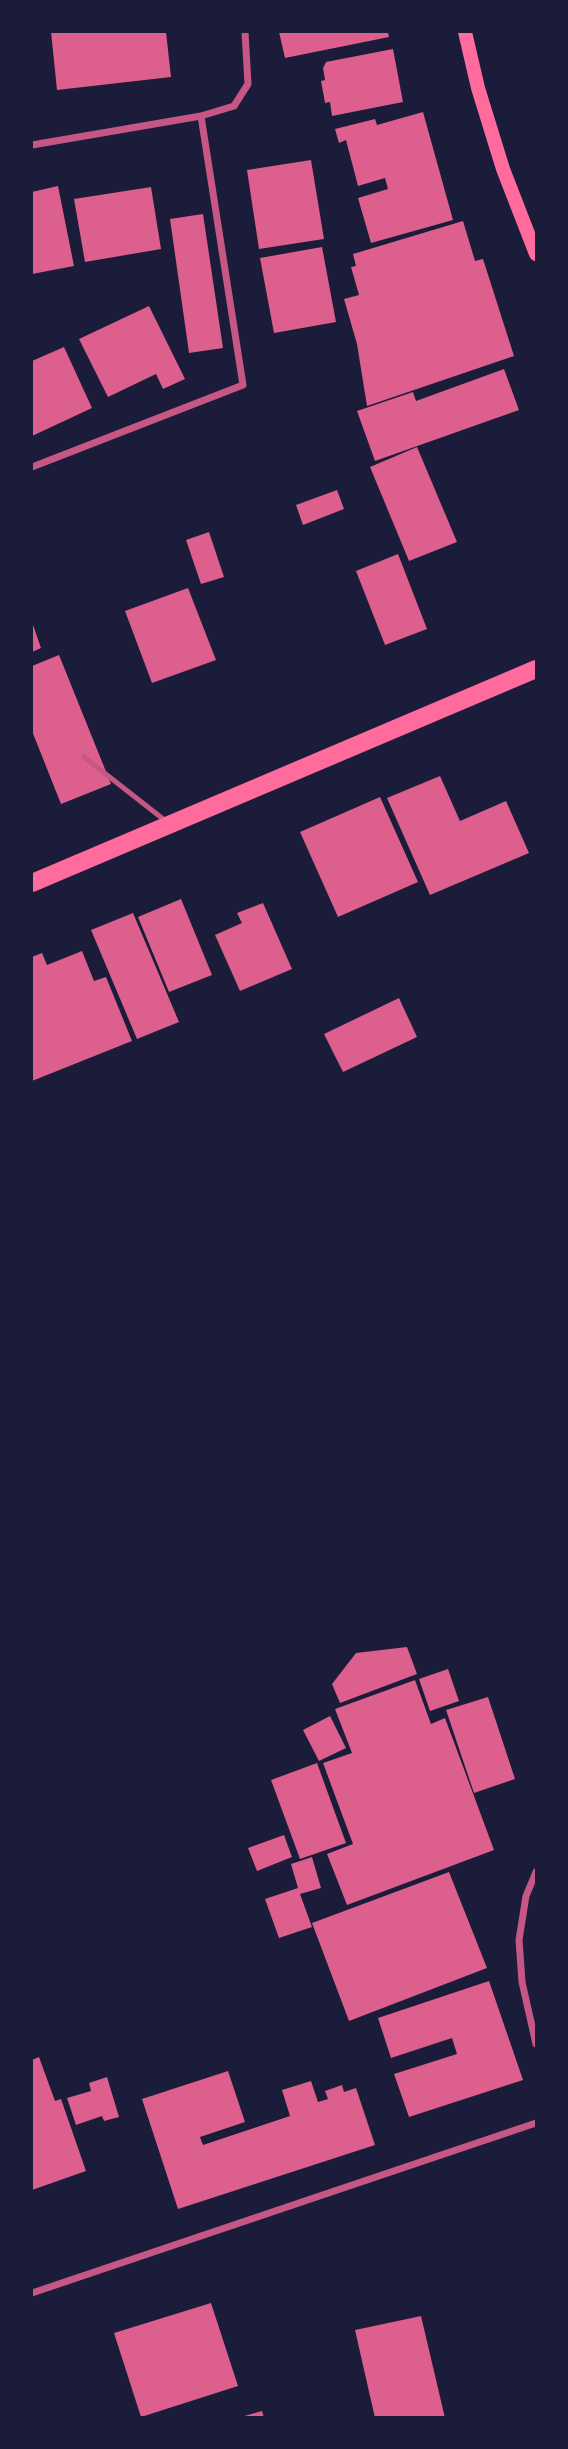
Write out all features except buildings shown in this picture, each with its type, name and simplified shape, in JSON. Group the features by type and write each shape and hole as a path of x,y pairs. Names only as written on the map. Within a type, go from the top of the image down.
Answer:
{"main road":[{"path":"464,32 503,169 537,254"},
{"path":"32,883 537,669"}],"street":[{"path":"32,145 201,116 234,106 248,84 245,32"},
{"path":"32,467 243,385 201,116"},
{"path":"537,1872 526,1896 519,1940 522,1982 537,2044"},
{"path":"32,2294 537,2123"}],"lane":[{"path":"84,757 170,824"}]}
